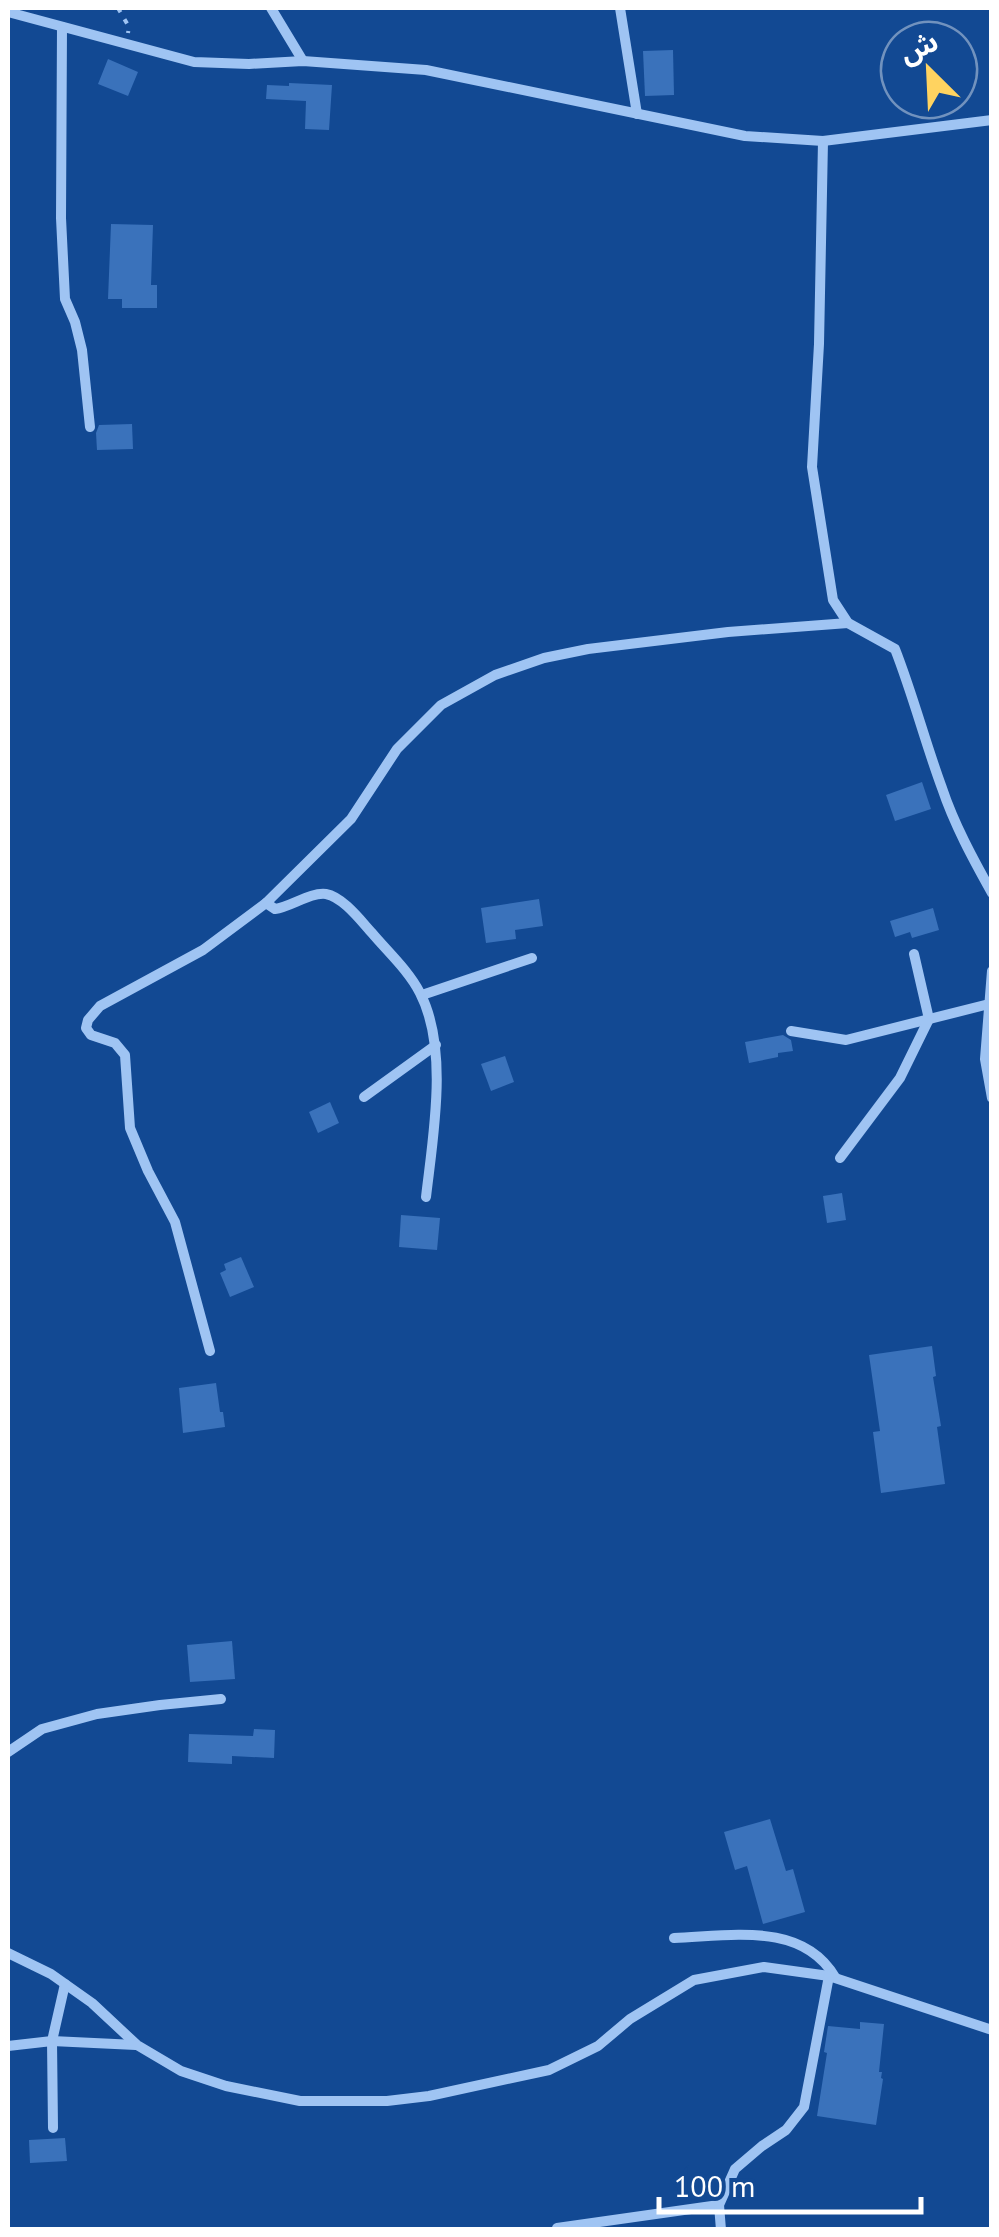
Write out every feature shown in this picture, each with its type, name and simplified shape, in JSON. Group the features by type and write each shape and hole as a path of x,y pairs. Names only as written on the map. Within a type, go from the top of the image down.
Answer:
{"street":[{"path":"271,8 303,61"},
{"path":"620,8 637,114"},
{"path":"8,12 194,62 303,61 426,70 744,136 824,141 992,120"},
{"path":"62,27 61,218 65,299 82,350 90,427"},
{"path":"824,141 812,467 833,600 848,624 895,649 942,790 992,893"},
{"path":"210,1351 174,1222 130,1128 124,1055 114,1043 90,1035 86,1028 100,1006 203,950 266,903 351,819 397,749 441,705 495,675 588,648 728,632 848,624"},
{"path":"266,903 275,909 286,908 321,894 330,895 367,928 422,995 436,1045 435,1118 426,1197"},
{"path":"840,1158 900,1078 929,1019 914,954"},
{"path":"422,995 532,958"},
{"path":"992,971 985,1060 992,1098"},
{"path":"791,1031 846,1040 989,1004"},
{"path":"364,1097 436,1045"},
{"path":"8,1752 42,1729 97,1714 220,1699"},
{"path":"674,1938 768,1934 806,1947 826,1961 832,1977 804,2107 786,2130 735,2169 719,2204 722,2230"},
{"path":"8,1954 51,1974 92,2003 137,2044 180,2071 226,2086 300,2101 387,2101 429,2096 549,2070 598,2046 630,2019 694,1980 764,1968 832,1977 992,2030"},
{"path":"54,2128 52,2041 65,1984"},
{"path":"8,2046 52,2041 137,2044"},
{"path":"557,2228 719,2204"}],"path":[{"path":"118,8 130,27 124,42"}],"building":[{"path":"673,50 674,95 645,96 643,51"},
{"path":"108,59 138,72 128,96 98,84"},
{"path":"267,85 332,85 329,130 305,129 306,101 266,99"},
{"path":"111,224 153,225 151,285 157,285 157,308 122,308 122,299 108,299"},
{"path":"132,424 133,449 97,450 99,425"},
{"path":"922,782 931,809 895,821 886,795"},
{"path":"539,899 543,926 515,930 516,939 486,943 481,908"},
{"path":"933,908 939,930 912,938 910,932 895,937 890,921"},
{"path":"783,1035 791,1040 793,1051 749,1063 745,1042"},
{"path":"505,1056 514,1082 491,1091 481,1064"},
{"path":"330,1102 339,1123 318,1133 309,1112"},
{"path":"842,1193 846,1220 827,1223 823,1196"},
{"path":"401,1215 440,1218 437,1250 399,1247"},
{"path":"241,1257 254,1287 230,1297 220,1273 226,1270 224,1264"},
{"path":"932,1346 945,1484 881,1493 873,1432 880,1431 869,1355"},
{"path":"216,1383 225,1427 183,1433 179,1388"},
{"path":"232,1641 235,1679 190,1682 187,1645"},
{"path":"254,1729 275,1730 274,1758 232,1756 232,1764 188,1762 189,1734 253,1736"},
{"path":"770,1819 786,1871 793,1869 805,1912 763,1924 747,1866 735,1870 724,1832"},
{"path":"860,2022 884,2024 879,2072 883,2079 876,2125 817,2116 828,2026 860,2029"},
{"path":"65,2138 67,2161 30,2163 29,2140"}]}
